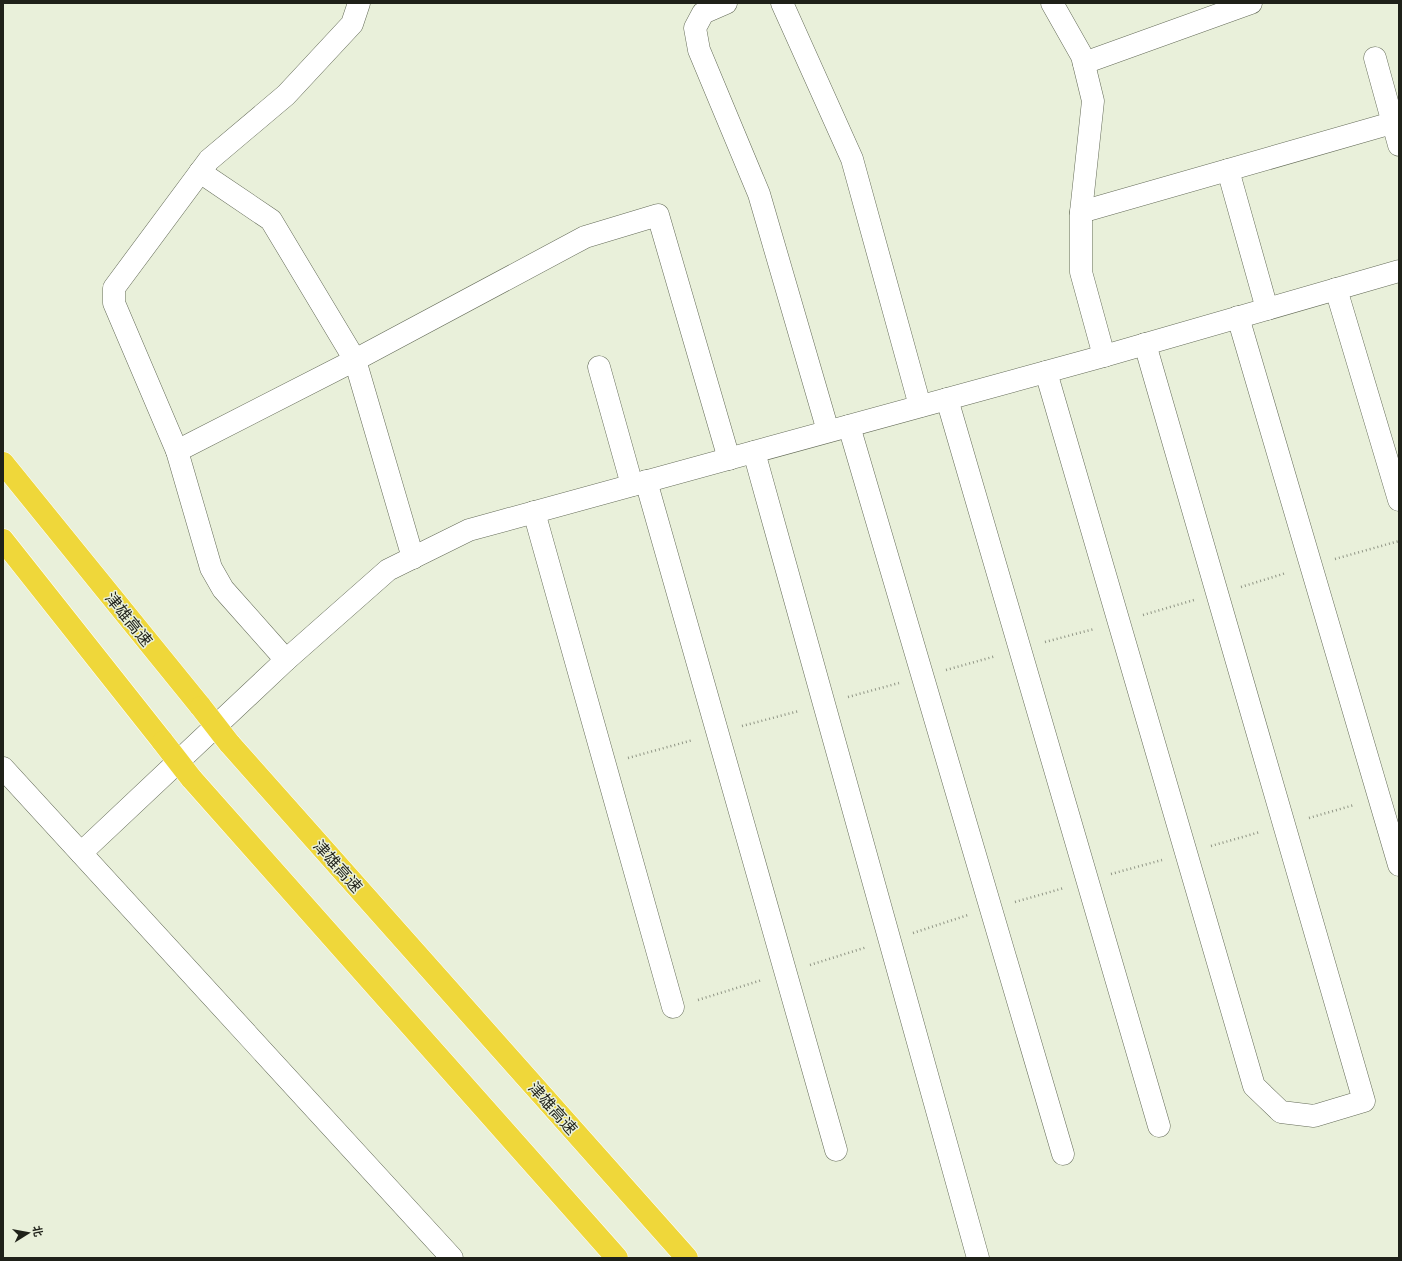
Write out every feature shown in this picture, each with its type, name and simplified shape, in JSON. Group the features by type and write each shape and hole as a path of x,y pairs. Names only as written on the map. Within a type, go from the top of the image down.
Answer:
{"highway":[{"name":"津雄高速","path":"3,463 229,743 687,1258"},
{"path":"3,540 191,778 617,1258"}],"street":[{"path":"286,660 223,589 211,568 177,451 114,304 114,288 209,160 291,90 352,24 358,3"},
{"path":"726,3 704,13 695,28 699,50 759,194 828,431"},
{"path":"1052,3 1082,56 1093,101 1081,212 1081,272 1104,356"},
{"path":"1084,63 1251,3"},
{"path":"786,4 852,159 920,406"},
{"path":"1375,58 1396,122 1399,146"},
{"path":"1081,212 1396,122"},
{"path":"1228,170 1267,308"},
{"path":"200,172 271,220 355,360 413,558"},
{"path":"177,451 355,360 585,238 658,215 729,458"},
{"path":"81,853 286,660 388,570 469,530 1104,356 1399,271"},
{"path":"1336,289 1399,500"},
{"path":"1238,317 1399,865"},
{"path":"1046,372 1254,1086 1281,1112 1314,1116 1364,1101 1145,344"},
{"path":"600,367 639,483 786,972 836,1150"},
{"path":"947,399 1159,1126"},
{"path":"850,426 1063,1154"},
{"path":"754,452 978,1258"},
{"path":"534,512 673,1007"},
{"path":"3,768 452,1258"}],"path":[{"path":"673,1007 991,908 1379,798"}]}
